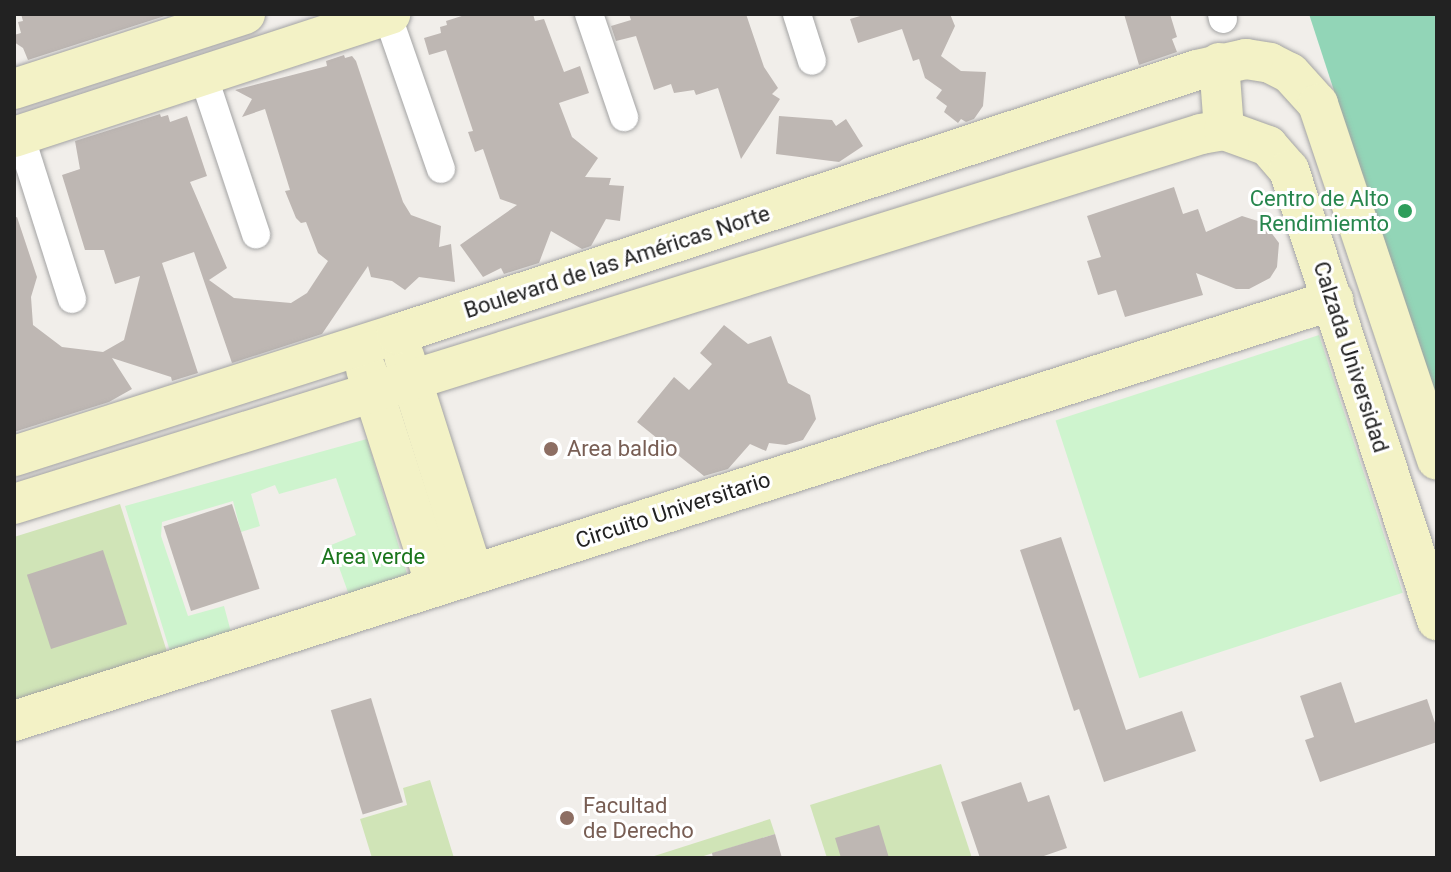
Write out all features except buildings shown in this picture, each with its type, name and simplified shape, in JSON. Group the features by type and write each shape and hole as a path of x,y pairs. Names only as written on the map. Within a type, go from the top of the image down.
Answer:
{"main road":[{"path":"14,89 180,24 245,14"},
{"path":"17,136 388,14"},
{"path":"14,504 1201,134 1224,130 1219,63 1246,59 1270,63 1290,73 1318,104 1437,460"},
{"name":"Boulevard de las Américas Norte","path":"14,456 397,334 1219,63"},
{"name":"Calzada Universidad","path":"1224,130 1268,146 1289,170 1437,620"},
{"name":"Circuito Universitario","path":"14,721 1333,300"},
{"path":"397,334 473,574"},
{"path":"358,346 436,586"}],"street":[{"path":"388,14 441,169"},
{"path":"589,14 624,117"},
{"path":"797,14 812,61"},
{"path":"203,75 256,234"},
{"path":"17,136 72,299"}],"green space":[{"name":"Centro de Alto Rendimiemto","path":"1309,14 1437,14 1437,407"},
{"path":"1319,335 1403,593 1139,678 1056,421"},
{"name":"Area verde","path":"367,439 407,574 349,595 331,545 356,535 336,478 279,494 275,485 251,494 260,526 241,532 233,501 162,522 161,536 188,616 224,606 231,632 170,651 125,506"},
{"path":"120,504 168,655 14,703 14,537"},
{"path":"941,764 972,858 827,858 810,805"},
{"path":"430,780 454,858 372,858 360,819 407,805 403,788"},
{"path":"770,819 775,834 697,858 648,858"}],"place":[{"name":"Centro de Alto Rendimiemto","path":"1405,211"},
{"name":"Area baldio","path":"551,449"},
{"name":"Facultad de Derecho","path":"567,818"}]}
